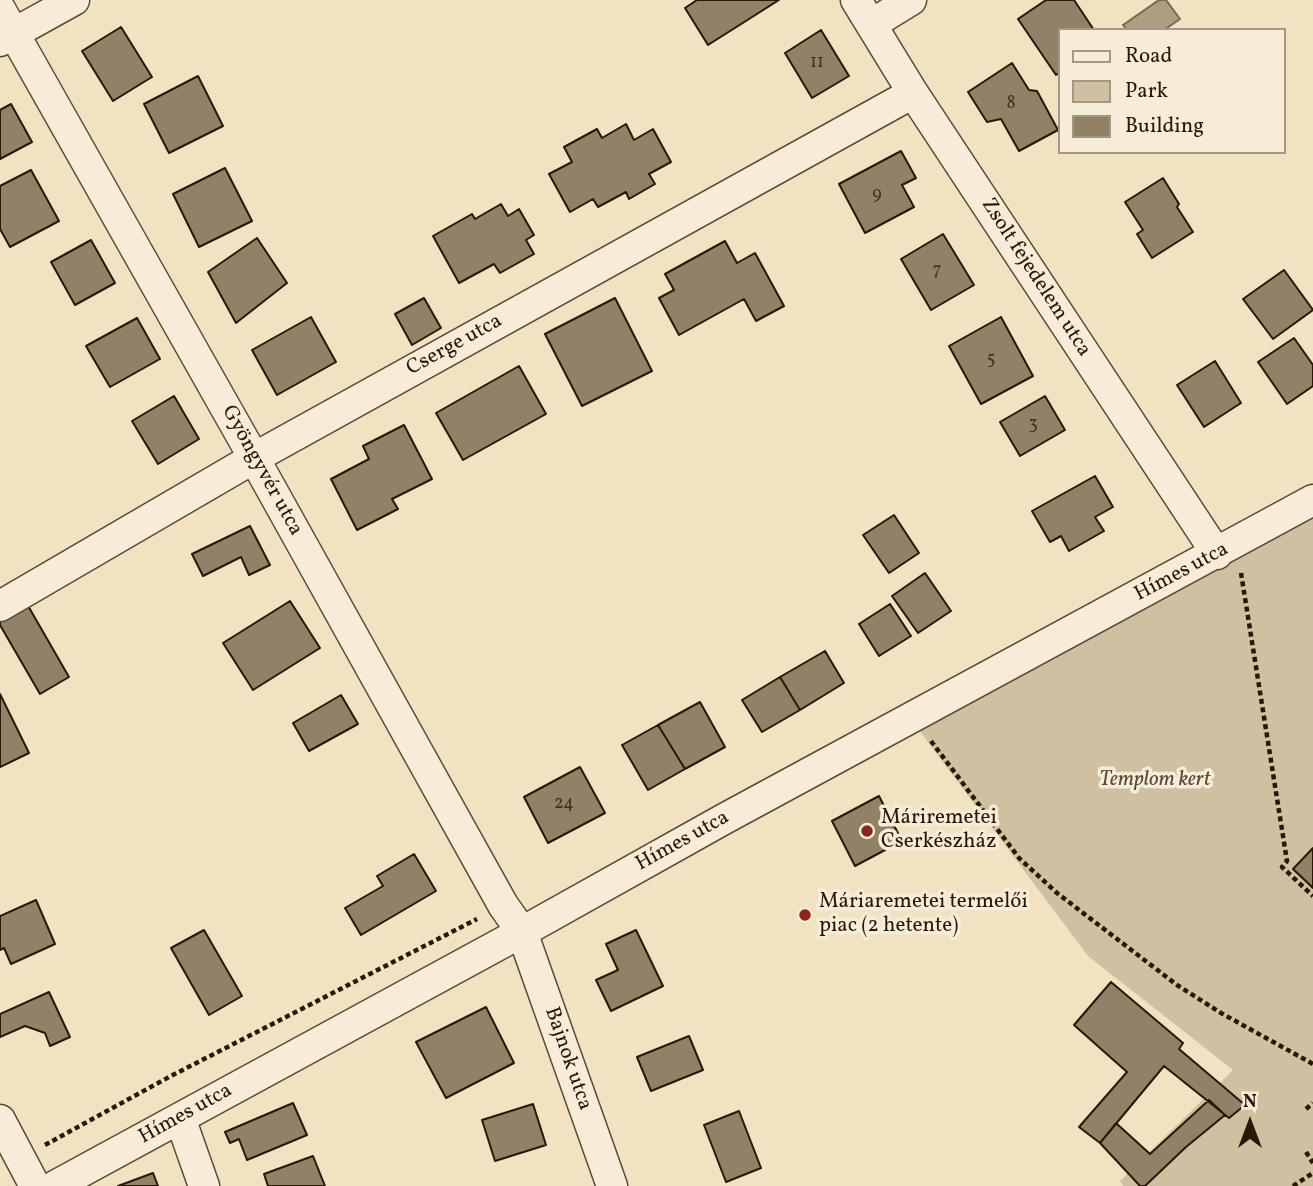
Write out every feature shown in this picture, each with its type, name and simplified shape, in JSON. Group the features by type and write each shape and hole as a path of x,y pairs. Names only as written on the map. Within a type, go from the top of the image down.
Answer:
{"street":[{"path":"5,28 74,0"},
{"path":"864,12 911,0"},
{"name":"Zsolt fejedelem utca","path":"864,12 913,93 1217,554"},
{"name":"Gyöngyvér utca","path":"5,28 254,458 503,905 522,932"},
{"name":"Cserge utca","path":"0,606 254,458 913,93"},
{"name":"Hímes utca","path":"55,1186 1313,500"},
{"name":"Bajnok utca","path":"522,932 611,1186"},
{"path":"180,1118 204,1186"},
{"path":"0,1120 35,1186"}],"path":[{"path":"1242,575 1287,861 1282,867 1313,896"},
{"path":"914,718 1019,858 1056,893 1177,985 1221,1013 1313,1064"},
{"path":"21,1159 169,1077 503,905"},
{"path":"1306,1109 1313,1103"},
{"path":"1306,1152 1313,1163"},
{"path":"1293,1186 1313,1173"}],"green space":[{"name":"Templom kert","path":"1313,511 1313,1186 1123,1186 1120,1181 1233,1070 1088,956 919,730"}],"shaded area":[{"path":"1159,0 1166,0 1180,19 1167,28 1125,28 1123,25"}],"building":[{"path":"697,0 779,0 708,45 685,8"},
{"path":"1046,0 1074,0 1093,28 1058,28 1056,75 1018,19"},
{"path":"121,27 152,77 113,101 82,51"},
{"path":"821,30 849,76 812,98 785,53"},
{"path":"1012,63 1029,90 1037,91 1058,130 1019,151 1001,119 987,122 968,92"},
{"path":"198,76 223,126 169,153 144,104"},
{"path":"11,104 32,142 0,159 0,110"},
{"path":"626,124 634,140 653,129 671,162 649,174 655,184 629,199 626,192 598,207 593,199 570,212 549,174 572,162 564,147 597,129 602,138"},
{"path":"901,151 916,178 902,185 914,207 865,233 839,184"},
{"path":"225,168 252,221 199,247 173,194"},
{"path":"31,170 59,221 10,247 0,229 0,186"},
{"path":"1163,178 1193,232 1152,258 1137,234 1143,230 1125,202"},
{"path":"501,204 508,216 519,209 534,235 526,240 534,254 500,273 494,264 459,283 433,236 472,214 475,219"},
{"path":"943,234 974,285 931,310 901,259"},
{"path":"257,238 287,283 236,323 208,272"},
{"path":"91,240 115,283 75,305 51,262"},
{"path":"725,241 737,263 755,253 784,306 756,321 744,299 679,335 659,298 674,290 665,274"},
{"path":"1284,270 1313,310 1273,339 1243,299"},
{"path":"424,298 441,328 412,345 395,314"},
{"path":"615,298 652,371 582,406 545,334"},
{"path":"311,317 336,362 277,395 252,350"},
{"path":"1001,317 1033,376 981,404 949,346"},
{"path":"137,318 160,359 110,387 86,346"},
{"path":"1294,338 1313,365 1313,386 1287,404 1258,362"},
{"path":"1215,361 1241,403 1204,427 1177,385"},
{"path":"519,366 546,414 463,460 436,413"},
{"path":"174,396 199,439 158,464 132,421"},
{"path":"1045,396 1065,430 1020,456 1000,422"},
{"path":"404,425 432,479 392,499 398,509 357,530 331,479 369,459 363,446"},
{"path":"1095,476 1113,507 1095,517 1104,531 1069,551 1061,536 1050,542 1032,511"},
{"path":"894,515 919,553 889,573 863,535"},
{"path":"250,526 270,565 249,575 241,557 203,576 192,554"},
{"path":"925,573 951,611 918,633 892,596"},
{"path":"290,601 320,648 253,690 223,643"},
{"path":"27,604 69,677 40,694 0,625 0,620"},
{"path":"890,604 911,636 879,656 859,624"},
{"path":"825,651 844,683 800,710 780,677"},
{"path":"780,677 800,710 762,732 742,700"},
{"path":"0,694 29,753 0,767"},
{"path":"341,695 358,724 309,751 293,723"},
{"path":"700,702 725,747 685,769 658,725"},
{"path":"658,725 685,769 648,790 622,745"},
{"path":"580,767 605,813 548,843 524,797"},
{"name":"Máriremetei Cserkészház","path":"879,796 902,841 855,866 832,821"},
{"path":"1313,848 1313,888 1293,869"},
{"path":"414,854 436,891 361,935 345,908 383,886 377,876"},
{"path":"36,900 55,944 11,964 4,948 0,950 0,916"},
{"path":"204,930 242,996 209,1015 171,948"},
{"path":"636,930 663,986 611,1011 596,980 618,970 606,944"},
{"path":"1111,982 1183,1043 1179,1049 1245,1105 1229,1118 1164,1066 1100,1143 1079,1127 1127,1072 1074,1025"},
{"path":"49,992 70,1037 50,1046 45,1033 25,1026 0,1037 0,1014"},
{"path":"486,1007 514,1063 446,1098 416,1042"},
{"path":"689,1036 703,1070 651,1091 637,1057"},
{"path":"1209,1100 1225,1115 1145,1186 1140,1186 1100,1143 1116,1123 1150,1154"},
{"path":"293,1103 307,1135 247,1160 239,1139 230,1143 225,1132"},
{"path":"533,1104 546,1145 495,1161 482,1120"},
{"path":"739,1111 761,1168 726,1182 704,1125"},
{"path":"313,1156 325,1186 268,1186 264,1174"},
{"path":"153,1173 158,1186 118,1186"}],"place":[{"name":"Máriremetei Cserkészház","path":"867,831"},
{"name":"Máriaremetei termelői piac (2 hetente)","path":"805,915"}]}
